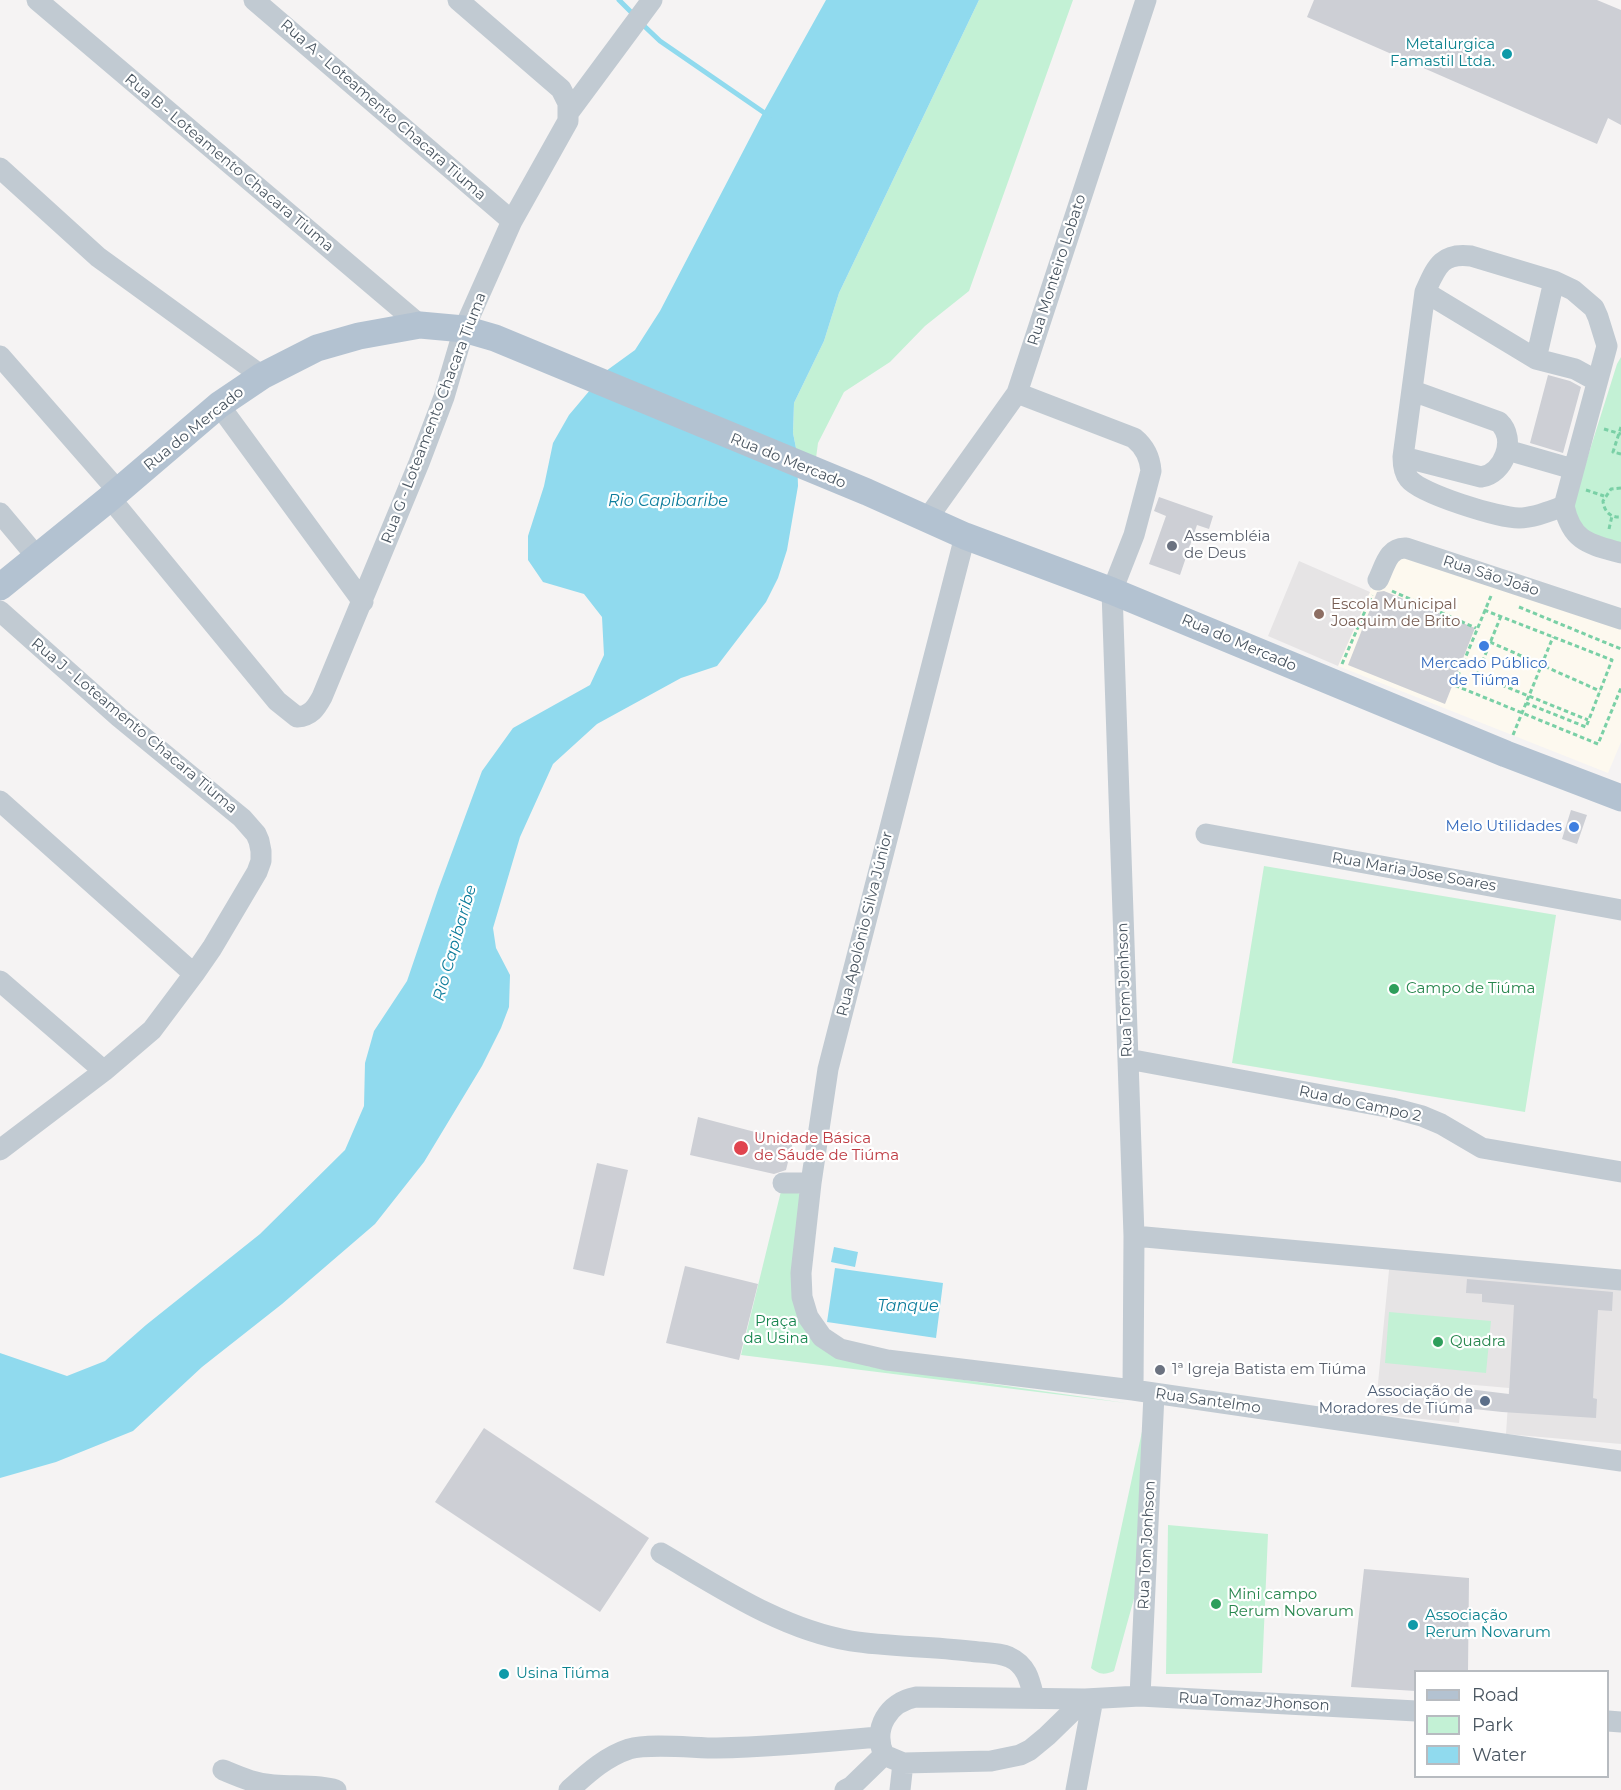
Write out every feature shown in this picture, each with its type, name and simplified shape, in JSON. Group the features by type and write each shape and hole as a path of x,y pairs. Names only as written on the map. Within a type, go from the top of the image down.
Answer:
{"main road":[{"name":"Rua do Mercado","path":"0,587 114,495 219,405 262,376 316,348 359,336 420,325 464,329 495,338 965,536 1112,591 1506,754 1619,792"}],"street":[{"name":"Rua B - Loteamento Chacara Tiuma","path":"37,0 420,325"},
{"name":"Rua A - Loteamento Chacara Tiuma","path":"254,0 512,221"},
{"path":"458,0 561,89 566,95 569,112"},
{"name":"Rua G - Loteamento Chacara Tiuma","path":"114,495 277,701 297,717 308,715 315,710 363,602 419,463 444,397 464,329 512,221 562,134 569,112 652,0"},
{"name":"Rua Monteiro Lobato","path":"927,519 1017,393 1146,0"},
{"path":"0,168 98,257 262,376"},
{"path":"1564,506 1538,515 1517,518 1451,502 1411,481 1404,468 1403,456 1425,292 1436,268 1449,257 1471,256 1554,281 1573,290 1594,308 1614,339 1597,381 1576,478 1564,506 1567,520 1580,538 1587,543 1621,553"},
{"path":"1536,358 1554,281"},
{"path":"1425,292 1536,358 1575,369 1597,381"},
{"path":"0,356 114,495"},
{"path":"1403,456 1481,477 1498,470 1507,450 1506,431 1499,422 1413,391"},
{"path":"1017,393 1134,438 1141,444 1150,461 1151,471 1134,535 1112,591"},
{"path":"219,405 363,602"},
{"path":"1507,450 1576,478"},
{"path":"0,513 37,557"},
{"name":"Rua Apolônio Silva Júnior","path":"808,1317 802,1297 801,1273 811,1183 828,1069 965,536"},
{"name":"Rua São João","path":"1377,582 1391,553 1396,549 1406,548 1621,618"},
{"name":"Rua Tom Jonhson","path":"1112,591 1134,1236 1133,1390"},
{"name":"Rua J - Loteamento Chacara Tiuma","path":"0,611 119,717 242,818 256,834 261,851 261,861 257,872 218,939 152,1030 104,1071 0,1150"},
{"path":"0,801 194,974"},
{"name":"Rua Maria Jose Soares","path":"1206,834 1621,910"},
{"path":"0,981 104,1071"},
{"name":"Rua do Campo 2","path":"1128,1059 1392,1108 1441,1124 1482,1148 1621,1172"},
{"path":"783,1183 811,1183"},
{"path":"1134,1236 1621,1280"},
{"name":"Rua Santelmo","path":"808,1317 822,1336 840,1349 887,1360 1133,1390 1621,1461"},
{"name":"Rua Ton Jonhson","path":"1140,1696 1154,1394"},
{"path":"661,1553 764,1613 812,1631 850,1641 948,1649 1012,1658 1025,1670 1034,1698"},
{"name":"Rua Tomaz Jhonson","path":"888,1752 889,1710 905,1699 916,1697 1089,1699 1140,1696 1414,1711"},
{"path":"569,1790 612,1755 632,1748 808,1743 991,1761 1020,1755 1030,1750 1089,1699"},
{"path":"1076,1790 1089,1699"},
{"path":"845,1790 888,1752"},
{"path":"888,1752 900,1790"},
{"path":"223,1770 250,1782 327,1787 336,1790"}],"path":[{"path":"1621,427 1613,452 1621,454"},
{"path":"1576,478 1604,496"},
{"path":"1621,487 1611,489 1604,496 1603,501 1605,510 1612,516 1621,517"},
{"path":"1334,683 1377,582 1477,628"},
{"path":"1501,600 1490,596 1454,685 1598,744 1621,688"},
{"path":"1512,604 1621,649"},
{"path":"1484,609 1612,660 1586,727 1526,704"},
{"path":"1501,616 1477,675 1589,720"},
{"path":"1506,754 1553,637"},
{"path":"1490,642 1600,691"}],"shaded area":[{"name":"Mercado Público de Tiúma","path":"1392,540 1621,627 1621,742 1608,773 1338,666"},
{"name":"Escola Municipal Joaquim de Brito","path":"1299,561 1370,592 1338,666 1268,636"},
{"path":"1390,1260 1621,1283 1621,1444 1506,1434 1509,1388 1463,1384 1459,1423 1375,1414"}],"green space":[{"path":"979,0 1073,0 969,291 925,326 890,362 844,392 818,443 816,458 797,453 793,433 794,403 824,341 839,293"},
{"path":"1621,357 1621,548 1581,528 1574,510 1576,494"},
{"name":"Campo de Tiúma","path":"1264,866 1556,915 1525,1112 1232,1063"},
{"name":"Praça da Usina","path":"783,1183 800,1194 798,1306 867,1366 1126,1403 741,1355"},
{"name":"Quadra","path":"1389,1312 1491,1321 1486,1373 1385,1363"},
{"path":"1143,1427 1138,1584 1114,1671 1102,1674 1091,1668"},
{"name":"Mini campo Rerum Novarum","path":"1168,1525 1268,1534 1262,1673 1166,1674"}],"water":[{"name":"Rio Capibaribe","path":"826,0 979,0 839,293 824,341 794,403 793,433 797,453 798,486 787,550 778,578 766,602 717,666 681,678 597,724 553,764 520,837 493,928 496,948 510,975 509,1007 501,1028 482,1066 424,1162 375,1224 282,1304 202,1367 133,1431 56,1462 0,1478 0,1353 67,1376 105,1361 146,1325 260,1234 345,1150 364,1106 365,1063 374,1031 407,981 482,771 513,728 590,685 604,655 602,617 584,594 543,582 528,560 528,536 544,486 553,443 569,415 606,371 635,350 660,311 763,113"},
{"path":"834,1247 858,1252 855,1267 831,1262"},
{"name":"Tanque","path":"835,1268 943,1283 936,1338 827,1322"}],"building":[{"name":"Metalurgica Famastil Ltda.","path":"1314,0 1597,0 1621,10 1621,125 1608,118 1597,144 1307,17"},
{"path":"1548,375 1570,381 1581,387 1563,453 1530,443"},
{"name":"Assembléia de Deus","path":"1159,497 1213,516 1209,529 1197,525 1180,575 1149,564 1166,516 1154,511"},
{"path":"1384,591 1475,628 1445,704 1348,665 1377,592"},
{"name":"Melo Utilidades","path":"1571,810 1587,815 1577,844 1562,839"},
{"name":"Unidade Básica de Sáude de Tiúma","path":"698,1117 793,1142 786,1170 774,1174 690,1155"},
{"path":"597,1163 628,1170 604,1276 573,1269"},
{"path":"685,1266 758,1284 739,1360 666,1343"},
{"path":"1467,1279 1613,1292 1612,1311 1598,1310 1593,1398 1597,1399 1596,1418 1465,1408 1468,1389 1509,1394 1514,1305 1482,1302 1482,1294 1466,1293"},
{"path":"484,1428 649,1538 600,1612 435,1502"},
{"name":"Associação Rerum Novarum","path":"1364,1569 1469,1578 1468,1670 1414,1670 1414,1691 1351,1687"}],"waterway":[{"path":"619,0 635,16"},
{"path":"641,23 660,41 769,116"}],"place":[{"name":"Metalurgica Famastil Ltda.","path":"1507,54"},
{"name":"Assembléia de Deus","path":"1172,546"},
{"name":"Escola Municipal Joaquim de Brito","path":"1319,614"},
{"name":"Mercado Público de Tiúma","path":"1484,646"},
{"name":"Melo Utilidades","path":"1574,827"},
{"name":"Campo de Tiúma","path":"1394,989"},
{"name":"Unidade Básica de Sáude de Tiúma","path":"741,1148"},
{"name":"Quadra","path":"1438,1342"},
{"name":"1ª Igreja Batista em Tiúma","path":"1160,1370"},
{"name":"Associação de Moradores de Tiúma","path":"1485,1401"},
{"name":"Mini campo Rerum Novarum","path":"1216,1604"},
{"name":"Associação Rerum Novarum","path":"1413,1625"},
{"name":"Usina Tiúma","path":"504,1674"}]}
